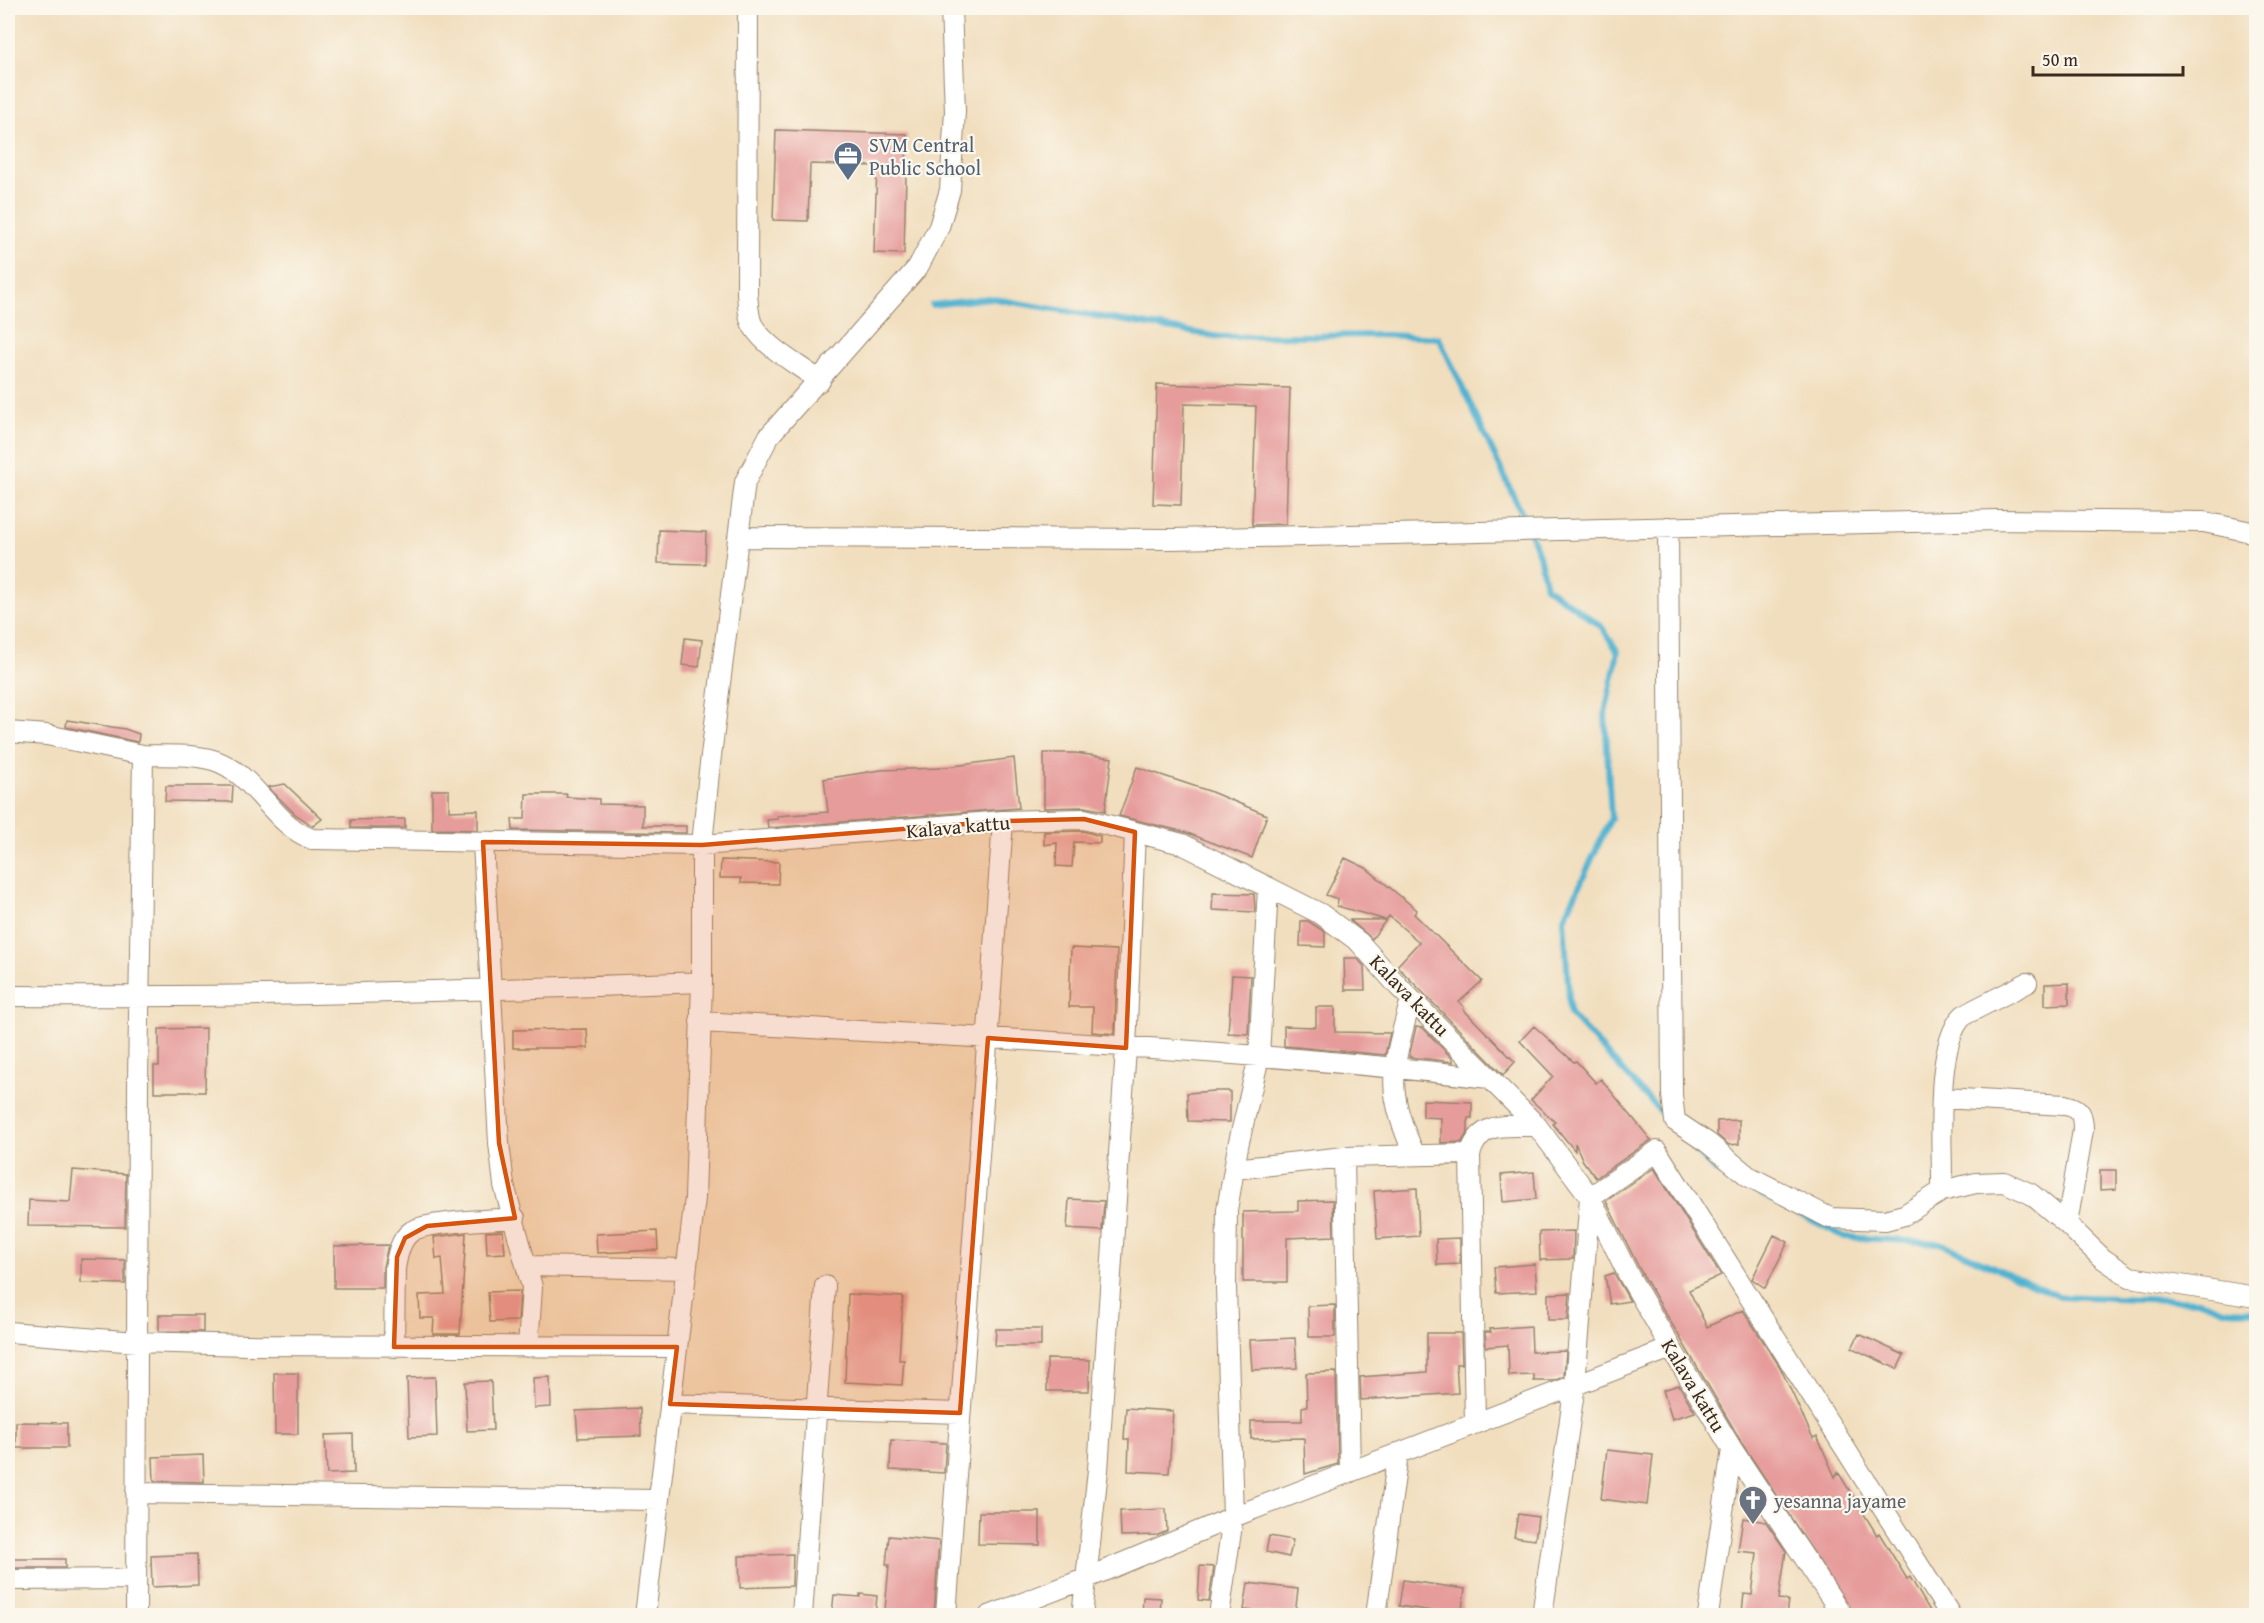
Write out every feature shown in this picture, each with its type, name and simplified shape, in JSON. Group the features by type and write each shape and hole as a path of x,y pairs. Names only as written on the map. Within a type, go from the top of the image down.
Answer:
{"street":[{"path":"748,8 747,293 749,316 766,340 820,381"},
{"path":"645,1616 695,1198 702,982 702,846 708,772 745,482 769,436 820,381 918,267 939,227 950,190 954,123 951,8"},
{"path":"738,537 1172,539 1998,520 2204,522 2256,533"},
{"path":"1668,527 1672,1095 1675,1122 1673,1139 1951,1616"},
{"name":"Kalava kattu","path":"8,732 47,735 143,754 219,762 244,777 298,834 312,838 702,846 1003,821 1084,819 1182,844 1321,914 1359,942 1411,999 1537,1126 1590,1197 1629,1276 1671,1348 1732,1449 1842,1615"},
{"path":"136,1616 139,997 143,754"},
{"path":"946,1616 1003,821"},
{"path":"1082,1616 1099,1459 1126,1048 1135,832"},
{"path":"483,842 498,1143 504,1185 515,1218 532,1287 528,1347"},
{"path":"1219,1616 1233,1517 1226,1287 1227,1210 1259,1058 1268,887"},
{"path":"8,996 139,997 489,990 702,982"},
{"path":"1942,1191 1944,1058 1956,1023 1964,1015 2027,983"},
{"path":"1411,999 1393,1067 1395,1101 1415,1155"},
{"path":"700,1022 988,1038 1393,1067 1489,1078"},
{"path":"1943,1098 2065,1105 2078,1109 2083,1116 2084,1130 2067,1224"},
{"path":"1475,1423 1470,1154 1478,1136 1485,1130 1537,1126"},
{"path":"1542,1616 1575,1384 1590,1197 1673,1139 1708,1143 1748,1176 1830,1218 1885,1220 1904,1215 1942,1191 1976,1183 2004,1182 2031,1194 2067,1224 2102,1258 2130,1277 2256,1297"},
{"path":"1234,1169 1344,1157 1470,1154"},
{"path":"1344,1157 1350,1472"},
{"path":"394,1347 395,1269 405,1238 412,1231 427,1226 515,1218"},
{"path":"527,1266 686,1269"},
{"path":"802,1616 825,1286"},
{"path":"8,1332 137,1342 394,1347 677,1347"},
{"path":"989,1616 1233,1517 1671,1348"},
{"path":"670,1404 960,1413"},
{"path":"1708,1616 1732,1449"},
{"path":"1376,1616 1398,1453"},
{"path":"136,1493 659,1500"},
{"path":"8,1580 136,1579"}],"highlighted area":[{"path":"1084,819 1135,832 1126,1048 988,1038 960,1413 670,1404 677,1347 394,1347 397,1257 405,1238 427,1226 515,1218 499,1143 483,842 702,845 1003,821"}],"building":[{"path":"776,130 907,134 904,254 874,253 877,166 810,164 808,221 773,220"},
{"path":"1157,384 1290,388 1286,524 1252,525 1256,406 1184,404 1181,505 1153,504"},
{"path":"659,530 706,532 705,564 658,563"},
{"path":"685,638 702,640 699,667 682,665"},
{"path":"67,720 125,729 139,734 138,742 66,727"},
{"path":"1044,753 1075,753 1112,758 1105,811 1084,807 1044,808"},
{"path":"1014,758 1019,808 768,828 767,820 778,819 777,816 828,812 824,779 881,770 938,768"},
{"path":"1137,767 1209,791 1267,815 1252,858 1185,832 1119,816"},
{"path":"285,784 322,819 313,826 295,814 268,787"},
{"path":"166,786 233,786 232,802 165,801"},
{"path":"432,790 449,790 449,811 478,810 478,830 432,829"},
{"path":"526,794 567,794 566,797 599,799 599,804 643,805 643,826 686,826 686,833 513,830 512,819 525,819"},
{"path":"405,819 405,828 351,828 351,820"},
{"path":"1083,831 1100,836 1100,843 1074,842 1072,867 1056,866 1057,843 1044,845 1044,832"},
{"path":"1345,858 1366,868 1417,910 1414,914 1482,981 1459,1002 1464,1007 1463,1009 1515,1062 1503,1075 1397,966 1419,942 1389,916 1372,939 1350,920 1386,920 1337,906 1338,899 1326,895"},
{"path":"721,860 779,862 778,884 741,883 741,878 720,878"},
{"path":"1213,893 1254,894 1255,912 1212,910"},
{"path":"1301,921 1308,921 1325,932 1325,947 1300,946"},
{"path":"1071,948 1117,950 1115,1034 1092,1032 1093,1007 1069,1007"},
{"path":"1344,958 1357,958 1364,966 1365,990 1345,990"},
{"path":"1232,975 1251,976 1248,1034 1228,1033"},
{"path":"2069,983 2069,1004 2045,1005 2045,984"},
{"path":"1316,1007 1335,1007 1335,1032 1390,1033 1385,1055 1284,1046 1284,1026 1316,1027"},
{"path":"1534,1026 1574,1062 1576,1061 1596,1083 1601,1079 1651,1140 1596,1178 1583,1161 1575,1143 1575,1151 1553,1124 1555,1122 1531,1100 1553,1076 1520,1041"},
{"path":"1416,1027 1423,1028 1453,1059 1453,1062 1409,1057"},
{"path":"206,1028 205,1092 154,1092 154,1066 159,1066 159,1029"},
{"path":"587,1029 588,1048 513,1048 513,1030"},
{"path":"1230,1091 1230,1122 1188,1121 1187,1093"},
{"path":"1423,1100 1472,1102 1472,1118 1468,1118 1468,1132 1462,1142 1441,1143 1441,1118 1423,1117"},
{"path":"1739,1120 1739,1144 1729,1145 1717,1135 1717,1121"},
{"path":"1654,1168 1721,1275 1689,1290 1707,1327 1743,1310 1780,1367 1813,1438 1817,1436 1835,1477 1838,1472 1907,1579 1910,1577 1933,1616 1855,1616 1742,1443 1640,1270 1606,1201"},
{"path":"73,1170 126,1174 125,1227 28,1226 29,1200 70,1202"},
{"path":"2100,1170 2116,1170 2116,1189 2100,1190"},
{"path":"1534,1172 1536,1199 1503,1202 1501,1175"},
{"path":"1417,1188 1419,1236 1377,1239 1374,1191"},
{"path":"1069,1199 1104,1201 1102,1231 1067,1229"},
{"path":"1333,1200 1334,1236 1287,1238 1287,1282 1243,1282 1243,1212 1298,1211 1298,1201"},
{"path":"503,1231 505,1253 487,1254 486,1232"},
{"path":"657,1231 658,1250 597,1253 596,1234"},
{"path":"1574,1231 1573,1259 1540,1260 1539,1232"},
{"path":"466,1233 460,1334 433,1334 434,1318 420,1318 419,1295 445,1294 442,1258 436,1259 434,1237"},
{"path":"1774,1235 1788,1242 1765,1288 1752,1279"},
{"path":"1460,1238 1460,1264 1437,1265 1436,1239"},
{"path":"388,1245 383,1267 383,1288 334,1288 334,1246"},
{"path":"81,1259 125,1260 125,1284 81,1283"},
{"path":"1535,1264 1537,1291 1496,1293 1494,1267"},
{"path":"1614,1273 1630,1301 1610,1304 1605,1276"},
{"path":"520,1291 518,1321 490,1322 488,1292"},
{"path":"1570,1293 1568,1320 1548,1320 1548,1294"},
{"path":"848,1294 903,1297 899,1360 904,1360 902,1385 845,1382"},
{"path":"1335,1305 1335,1337 1309,1337 1308,1306"},
{"path":"159,1315 203,1315 203,1332 159,1331"},
{"path":"1531,1326 1532,1352 1566,1351 1564,1377 1553,1381 1534,1381 1534,1375 1509,1376 1508,1345 1486,1347 1485,1332 1491,1332 1490,1329"},
{"path":"996,1329 1041,1329 1041,1346 995,1346"},
{"path":"1427,1333 1461,1333 1462,1364 1456,1364 1458,1393 1361,1400 1360,1377 1427,1372"},
{"path":"1859,1334 1904,1355 1897,1369 1852,1348"},
{"path":"1295,1338 1297,1368 1252,1370 1250,1340"},
{"path":"1047,1359 1090,1360 1089,1391 1047,1391"},
{"path":"1336,1372 1338,1464 1305,1474 1304,1438 1251,1439 1251,1421 1302,1421 1302,1407 1307,1406 1306,1373"},
{"path":"274,1373 298,1373 298,1434 275,1434"},
{"path":"435,1377 437,1436 409,1437 407,1378"},
{"path":"550,1377 551,1407 534,1408 533,1378"},
{"path":"491,1381 493,1430 467,1431 465,1382"},
{"path":"1679,1385 1695,1412 1672,1419 1663,1390"},
{"path":"640,1408 641,1436 578,1438 576,1411"},
{"path":"1126,1408 1173,1411 1169,1473 1128,1471 1129,1439 1124,1439"},
{"path":"16,1422 67,1423 67,1448 16,1448"},
{"path":"353,1434 354,1473 327,1474 325,1435"},
{"path":"891,1440 946,1443 944,1473 890,1470"},
{"path":"1607,1450 1653,1455 1647,1505 1601,1499"},
{"path":"203,1455 204,1482 154,1481 153,1457"},
{"path":"1166,1509 1167,1531 1158,1535 1121,1536 1120,1511"},
{"path":"979,1512 1040,1512 1040,1545 978,1544"},
{"path":"1518,1514 1538,1517 1535,1540 1514,1537"},
{"path":"1743,1518 1766,1522 1786,1551 1779,1599 1788,1600 1786,1616 1742,1612 1744,1594 1752,1595 1757,1553 1738,1551"},
{"path":"889,1536 939,1541 934,1615 885,1610"},
{"path":"1269,1536 1293,1540 1289,1557 1266,1552"},
{"path":"197,1554 198,1585 152,1587 151,1556"},
{"path":"793,1554 792,1586 740,1588 739,1556"},
{"path":"12,1559 65,1559 65,1568 12,1568"},
{"path":"1200,1566 1214,1567 1209,1601 1198,1600"},
{"path":"1403,1580 1465,1589 1461,1615 1399,1606"},
{"path":"1248,1583 1298,1589 1295,1615 1244,1610"},
{"path":"860,1594 877,1596 875,1616 832,1614 834,1595 860,1597"},
{"path":"1143,1597 1161,1598 1160,1616 1142,1616"}],"waterway":[{"path":"932,305 989,298 1220,337 1388,335 1439,338 1524,518 1539,555 1546,587 1601,626 1618,652 1605,713 1611,818 1564,919 1570,1014 1669,1121"},
{"path":"1682,1135 1714,1170 1845,1237 1940,1243 2058,1296 2200,1301 2224,1310 2256,1311"}],"place":[{"name":"SVM Central Public School","path":"848,182"},
{"name":"yesanna jayame","path":"1753,1526"}]}
